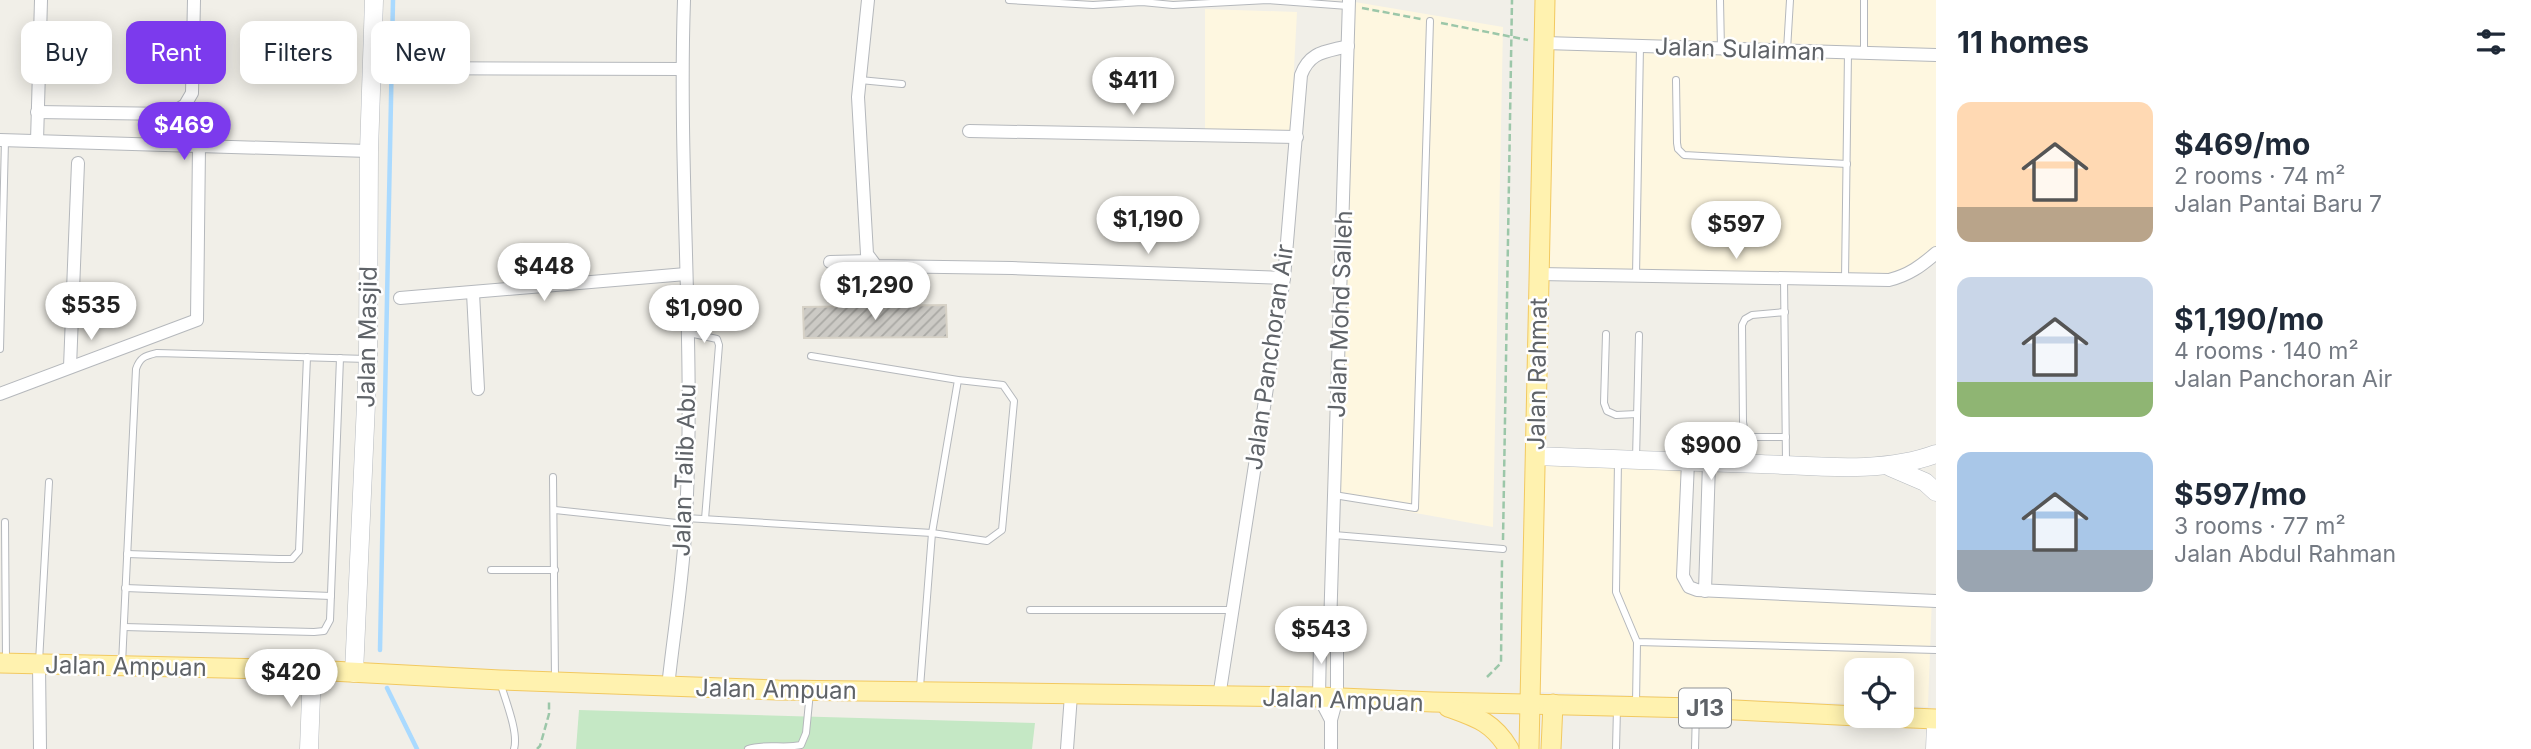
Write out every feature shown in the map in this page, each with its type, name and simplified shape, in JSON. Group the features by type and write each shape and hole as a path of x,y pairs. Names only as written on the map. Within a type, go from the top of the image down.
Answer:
{"main road":[{"name":"Jalan Rahmat","path":"1529,749 1545,0"},
{"name":"Jalan Ampuan","path":"3,664 312,670 668,687 1553,704"},
{"path":"1433,702 1487,722 1508,749"},
{"name":"J13","path":"1553,704 1844,715"},
{"path":"1551,749 1553,704"},
{"path":"1914,720 1936,722"}],"street":[{"path":"37,141 41,0"},
{"path":"37,113 171,114 185,105 192,93 194,0"},
{"name":"Jalan Masjid","path":"374,0 376,21"},
{"name":"Jalan Talib Abu","path":"668,687 686,521 687,333 682,69 684,0"},
{"path":"868,0 858,97 867,254 876,266 1025,268 1284,278"},
{"name":"Jalan Mohd Salleh","path":"1330,628 1349,3"},
{"name":"Jalan Sulaiman","path":"1545,43 1936,55"},
{"name":"Jalan Panchoran Air","path":"1219,696 1284,278 1301,75 1305,63 1312,56 1348,46"},
{"path":"470,67 682,69"},
{"name":"Jalan Masjid","path":"354,673 368,359 369,150 378,84"},
{"path":"969,131 1297,136"},
{"path":"2,140 369,150"},
{"path":"0,394 197,320 199,146"},
{"path":"71,367 78,163"},
{"path":"1539,274 1889,279 1917,269 1936,253"},
{"path":"830,262 871,261"},
{"path":"400,298 686,274"},
{"path":"473,293 478,389"},
{"path":"1535,456 1887,466 1936,454"},
{"path":"1688,462 1683,576 1689,587 1705,591 1936,601"},
{"path":"1705,591 1709,463"},
{"path":"1887,466 1925,482 1936,492"},
{"path":"1328,698 1337,644 1330,628"},
{"path":"1330,628 1320,643 1331,720 1331,749"},
{"path":"39,664 40,749"},
{"path":"309,749 312,670"},
{"path":"1067,749 1071,695"},
{"path":"1935,749 1936,722"}],"lane":[{"path":"1009,0 1093,5 1115,1 1192,5 1268,0 1349,3"},
{"path":"1720,0 1721,48"},
{"path":"1787,51 1790,0"},
{"path":"1864,0 1864,53"},
{"path":"1334,495 1415,508 1430,21"},
{"path":"1636,276 1640,46"},
{"path":"1845,279 1848,52"},
{"path":"860,80 902,84"},
{"path":"1676,80 1677,143 1678,149 1684,155 1847,164"},
{"path":"0,349 2,140"},
{"path":"1784,278 1786,465"},
{"path":"1785,312 1745,318 1742,339 1745,434 1751,437 1786,437"},
{"path":"687,333 717,339 719,345 705,519"},
{"path":"1606,334 1604,403 1607,411 1616,415 1637,414"},
{"path":"1616,749 1627,706 1637,642 1616,592 1627,460 1637,414 1639,335"},
{"path":"122,666 136,369 139,361 144,356 157,353 368,359"},
{"path":"555,510 686,521 705,519 932,533 987,541 1002,530 1014,401 1003,385 811,356"},
{"path":"127,554 292,559 299,551 307,357"},
{"path":"124,627 324,631 330,620 340,358"},
{"path":"919,693 932,533 958,380"},
{"path":"552,681 555,570 553,477"},
{"path":"39,664 49,482"},
{"path":"3,664 5,522"},
{"path":"1334,536 1503,549"},
{"path":"491,570 555,570"},
{"path":"125,588 331,596"},
{"path":"1030,610 1233,610"},
{"path":"1637,642 1936,650"},
{"path":"500,680 516,743 514,749"},
{"path":"748,749 791,748 801,745 806,733 810,690"},
{"path":"1695,749 1696,708"}],"path":[{"path":"1487,677 1501,663 1512,0"},
{"path":"1349,3 1545,43"},
{"path":"537,749 549,714 552,681"}],"shaded area":[{"path":"1343,0 1503,27 1493,527 1327,497"},
{"path":"1555,0 1936,0 1936,246 1913,265 1889,273 1549,270"},
{"path":"1205,9 1297,12 1290,143 1205,141"},
{"path":"1545,465 1694,471 1690,577 1692,582 1700,585 1932,596 1928,707 1914,706 1914,658 1844,658 1844,704 1540,692"}],"green space":[{"path":"579,710 1035,723 1032,749 576,749"}],"building":[{"path":"946,305 947,337 804,338 803,307"}],"waterway":[{"path":"380,650 393,0"},
{"path":"387,688 417,749"}]}
